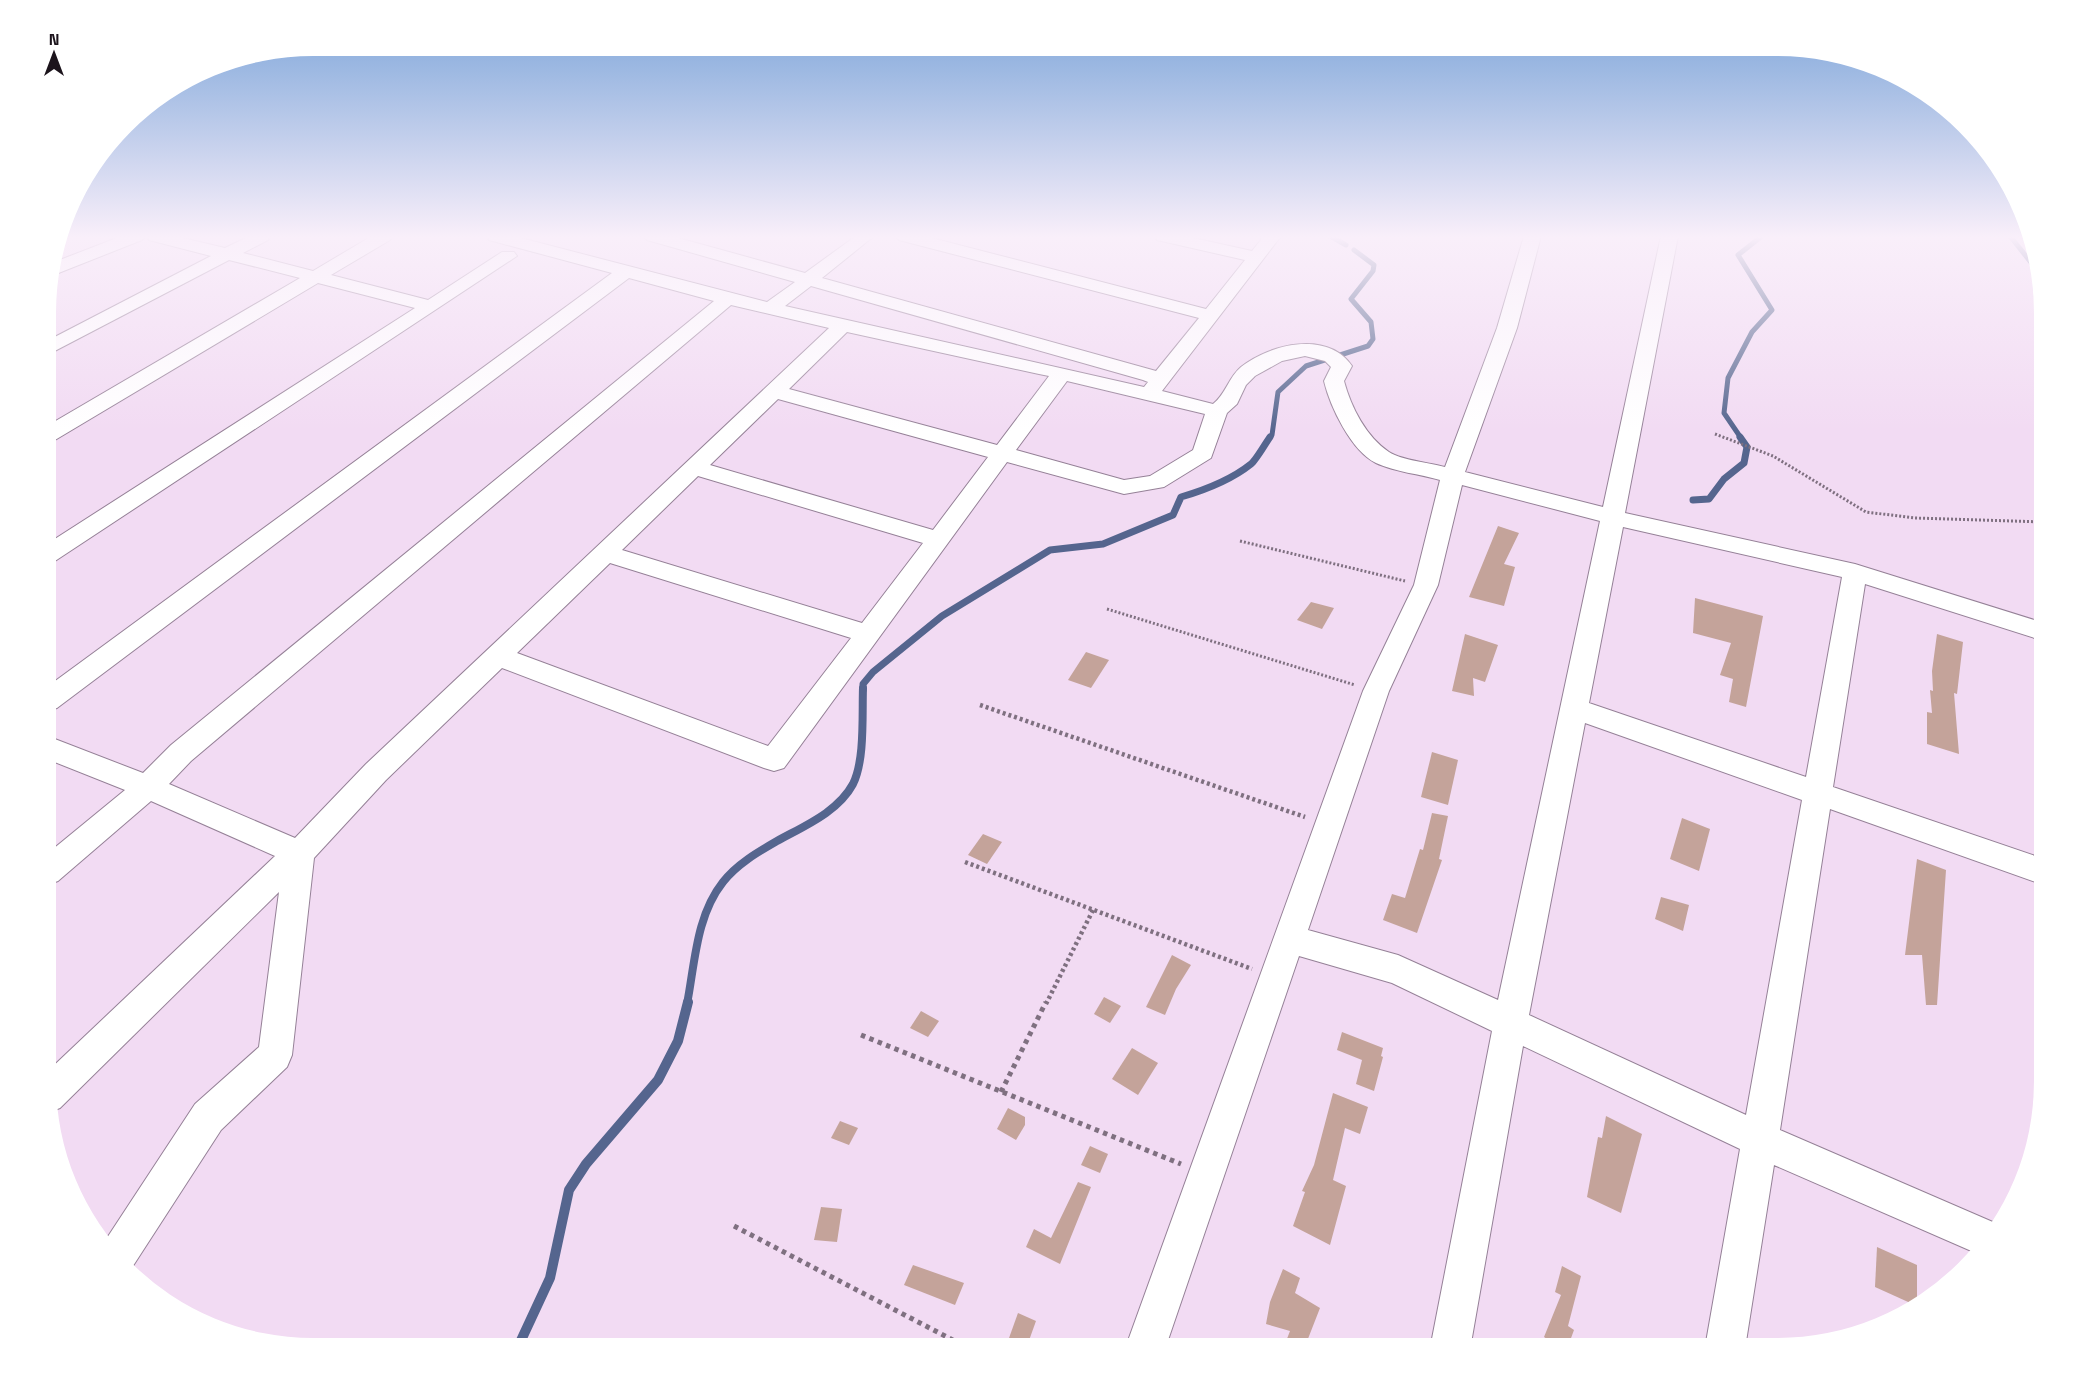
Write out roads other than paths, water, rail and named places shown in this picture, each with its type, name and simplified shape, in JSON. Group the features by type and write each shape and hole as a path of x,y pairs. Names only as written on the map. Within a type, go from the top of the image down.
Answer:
{"street":[{"path":"56,344 138,301"},
{"path":"56,430 273,301"},
{"path":"412,301 431,306"},
{"path":"56,549 439,301"},
{"path":"56,694 586,301"},
{"path":"56,864 148,787 181,753 725,301"},
{"path":"736,301 1062,373 1154,386"},
{"path":"770,309 781,301"},
{"path":"881,301 1154,386 1217,411"},
{"path":"1155,301 1209,315"},
{"path":"1154,386 1220,301"},
{"path":"1149,1338 1376,691 1426,585 1453,474 1507,328 1515,301"},
{"path":"1452,1338 1510,1024 1657,301"},
{"path":"56,1087 299,853 376,772 843,326"},
{"path":"774,391 1124,487 1156,482 1203,453 1217,411 1230,399 1237,381 1266,358 1290,351 1319,352 1336,358 1342,366 1334,381 1338,398 1362,440 1383,458 1453,474 1612,517 1855,572 2034,630"},
{"path":"498,656 774,759 1062,373"},
{"path":"694,468 938,539"},
{"path":"605,553 867,634"},
{"path":"1727,1338 1855,572"},
{"path":"1573,708 1817,791 2034,868"},
{"path":"56,751 148,787 299,853"},
{"path":"120,1252 208,1117 275,1055 299,853"},
{"path":"1289,939 1398,970 1760,1140 1982,1237"}],"waterway":[{"path":"1270,437 1278,392 1306,366 1368,346 1373,339 1371,322 1353,301"},
{"path":"1741,438 1724,413 1728,378 1752,332 1772,310 1766,301"},
{"path":"687,1004 702,925 714,895 723,882 755,854 809,824 839,803 853,784 861,750 863,684 873,672 942,616 1050,550 1103,544 1173,515 1181,497 1218,484 1251,464 1270,437"},
{"path":"1693,500 1709,499 1724,479 1744,463 1747,447 1740,437"},
{"path":"522,1338 550,1278 569,1190 586,1164 658,1080 678,1041 688,1002"}]}
